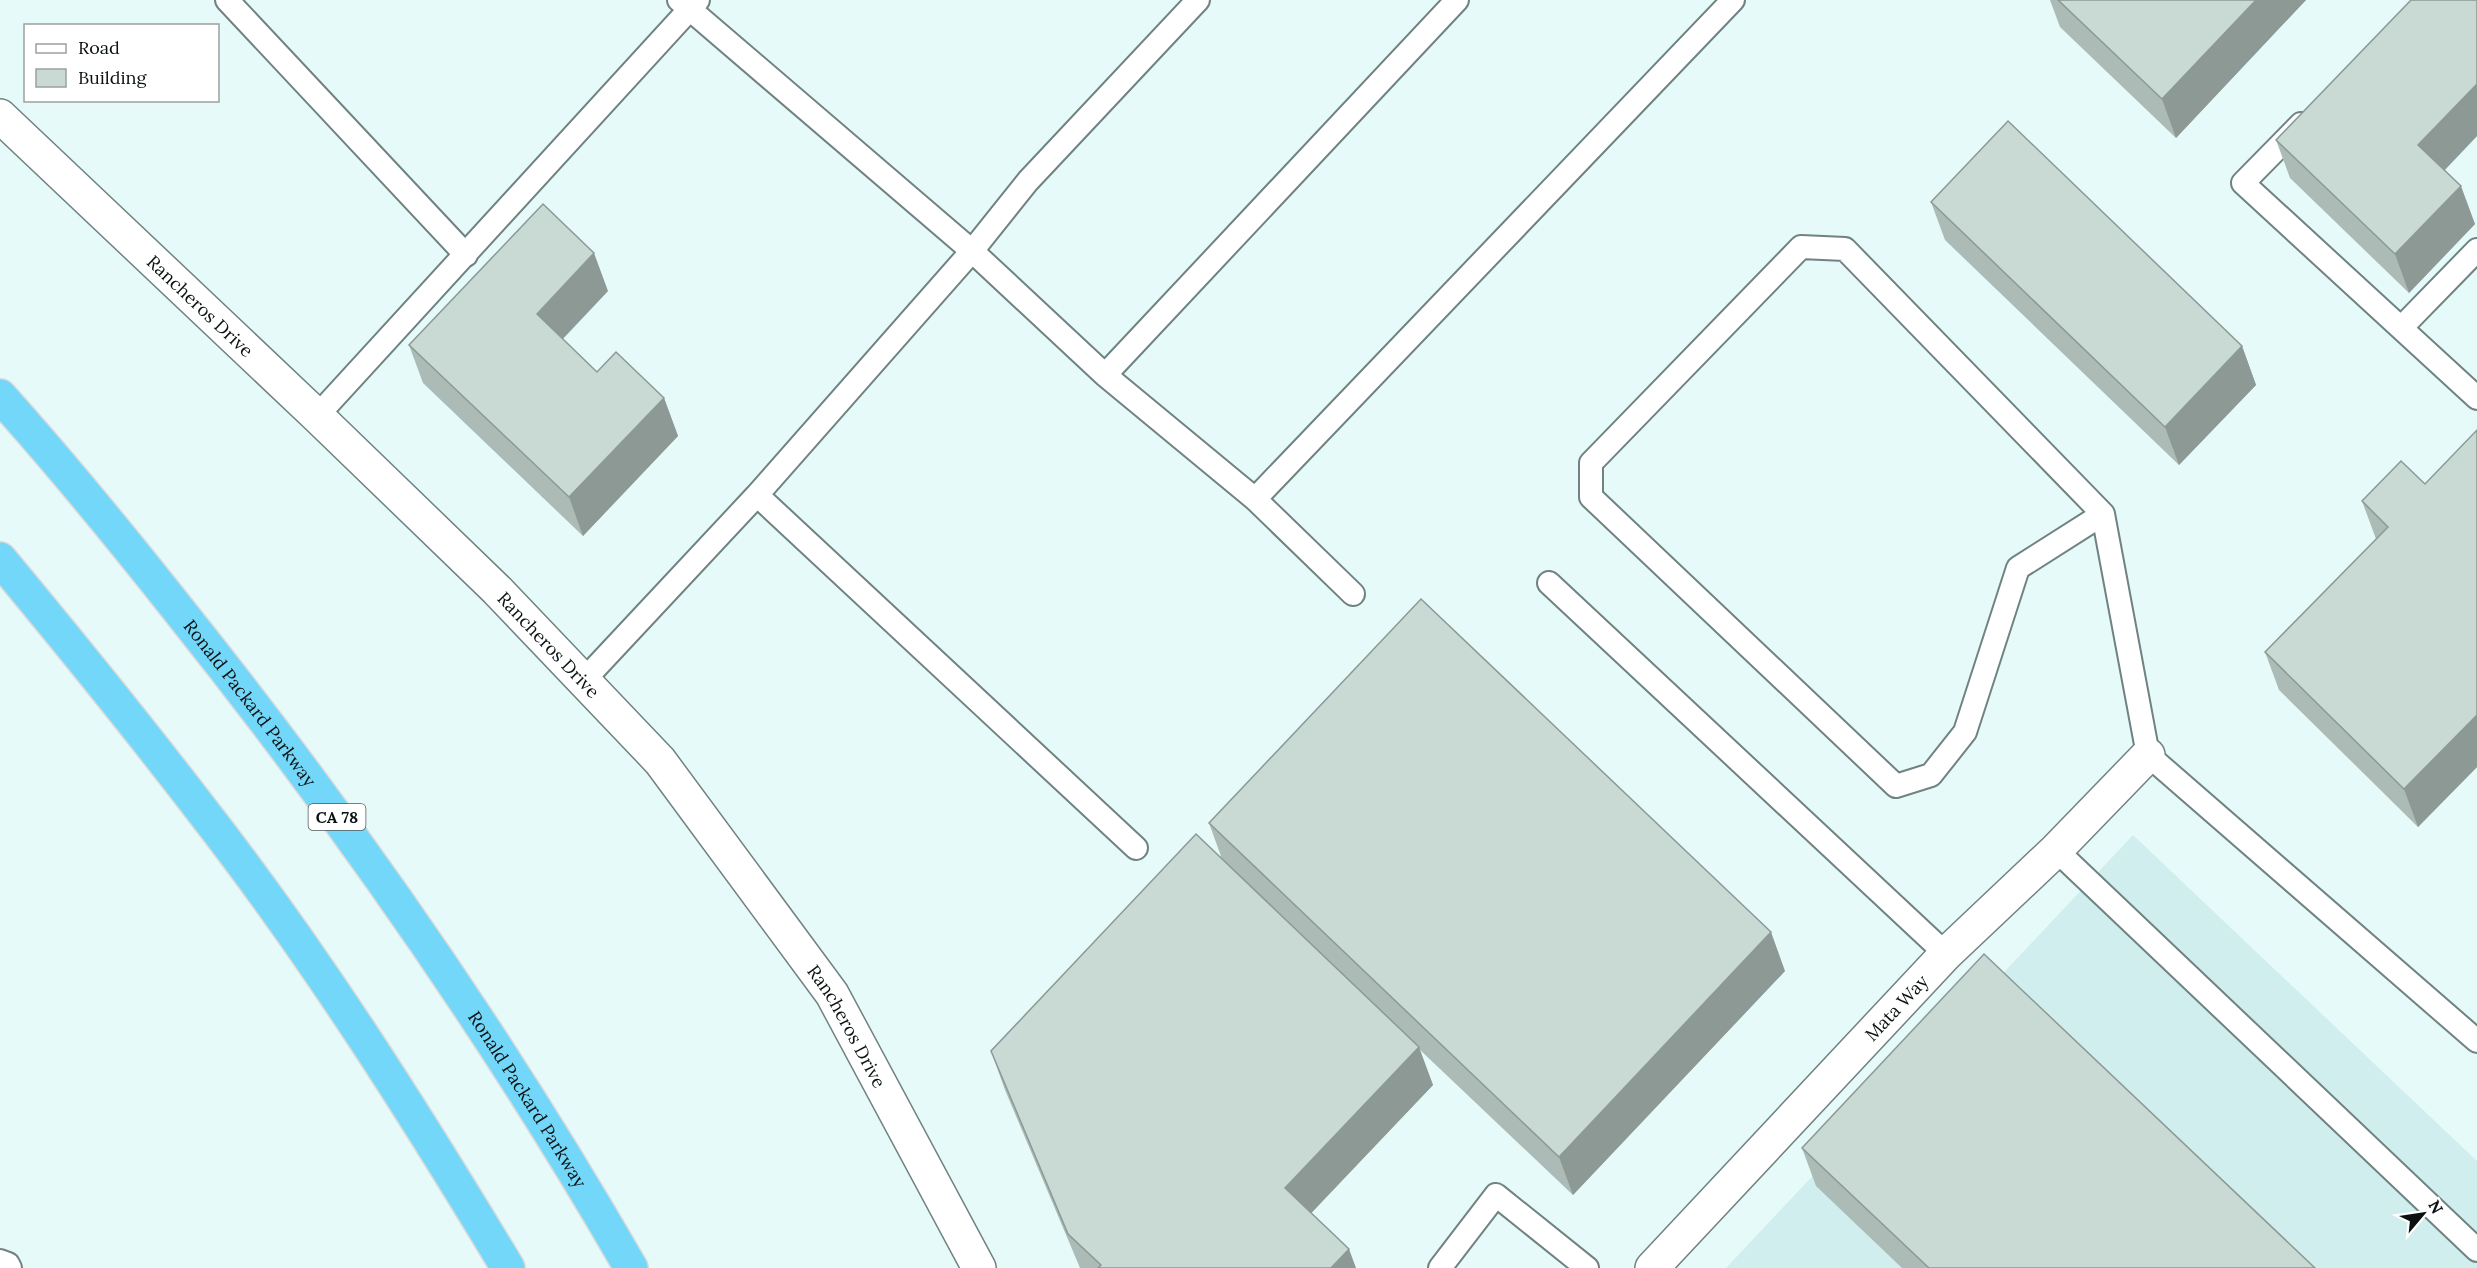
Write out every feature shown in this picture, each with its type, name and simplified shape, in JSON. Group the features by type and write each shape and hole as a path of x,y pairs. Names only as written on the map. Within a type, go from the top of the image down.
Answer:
{"highway":[{"name":"Ronald Packard Parkway","path":"0,396 58,462 271,725 362,850 425,938 566,1154 631,1268"},
{"path":"0,559 206,814 337,999 447,1167 508,1268"}],"main road":[{"name":"Rancheros Drive","path":"0,117 317,416 585,679 660,761 832,994 979,1268"},
{"name":"Mata Way","path":"1664,1264 1946,954 2056,850 2148,755"}],"lane":[{"path":"227,0 466,255"},
{"path":"585,679 757,495 972,250 1028,181 1198,0"},
{"path":"1105,375 1457,0"},
{"path":"1255,499 1733,0"},
{"path":"317,416 466,255 688,3 972,250 1105,375 1255,499 1353,594"},
{"path":"2316,108 2243,183 2477,398"},
{"path":"2103,514 2018,568 1965,732 1931,775 1896,786 1592,497 1590,463 1801,247 1845,249 2103,514 2148,755 2477,1041"},
{"path":"2401,328 2477,250"},
{"path":"757,495 1136,848"},
{"path":"1549,582 1946,954"},
{"path":"2056,850 2477,1250"},
{"path":"1440,1268 1496,1195 1587,1268"},
{"path":"0,1261 8,1264 10,1268"}],"shaded area":[{"path":"2133,835 2477,1161 2477,1268 1726,1268"}],"building":[{"path":"2058,0 2256,0 2162,99"},
{"path":"2411,0 2477,0 2477,84 2418,145 2461,186 2395,254 2276,140"},
{"path":"2008,121 2242,346 2165,427 1931,202"},
{"path":"543,204 594,253 537,314 597,372 616,352 664,398 569,497 409,345"},
{"path":"2477,430 2477,715 2404,789 2265,652 2388,527 2362,501 2401,461 2425,484"},
{"path":"1421,599 1771,932 1559,1157 1209,823"},
{"path":"1196,834 1419,1047 1285,1188 1349,1249 1331,1268 1098,1268 1101,1265 1068,1234 991,1051"},
{"path":"1984,954 2315,1268 1929,1268 1802,1148"}]}
